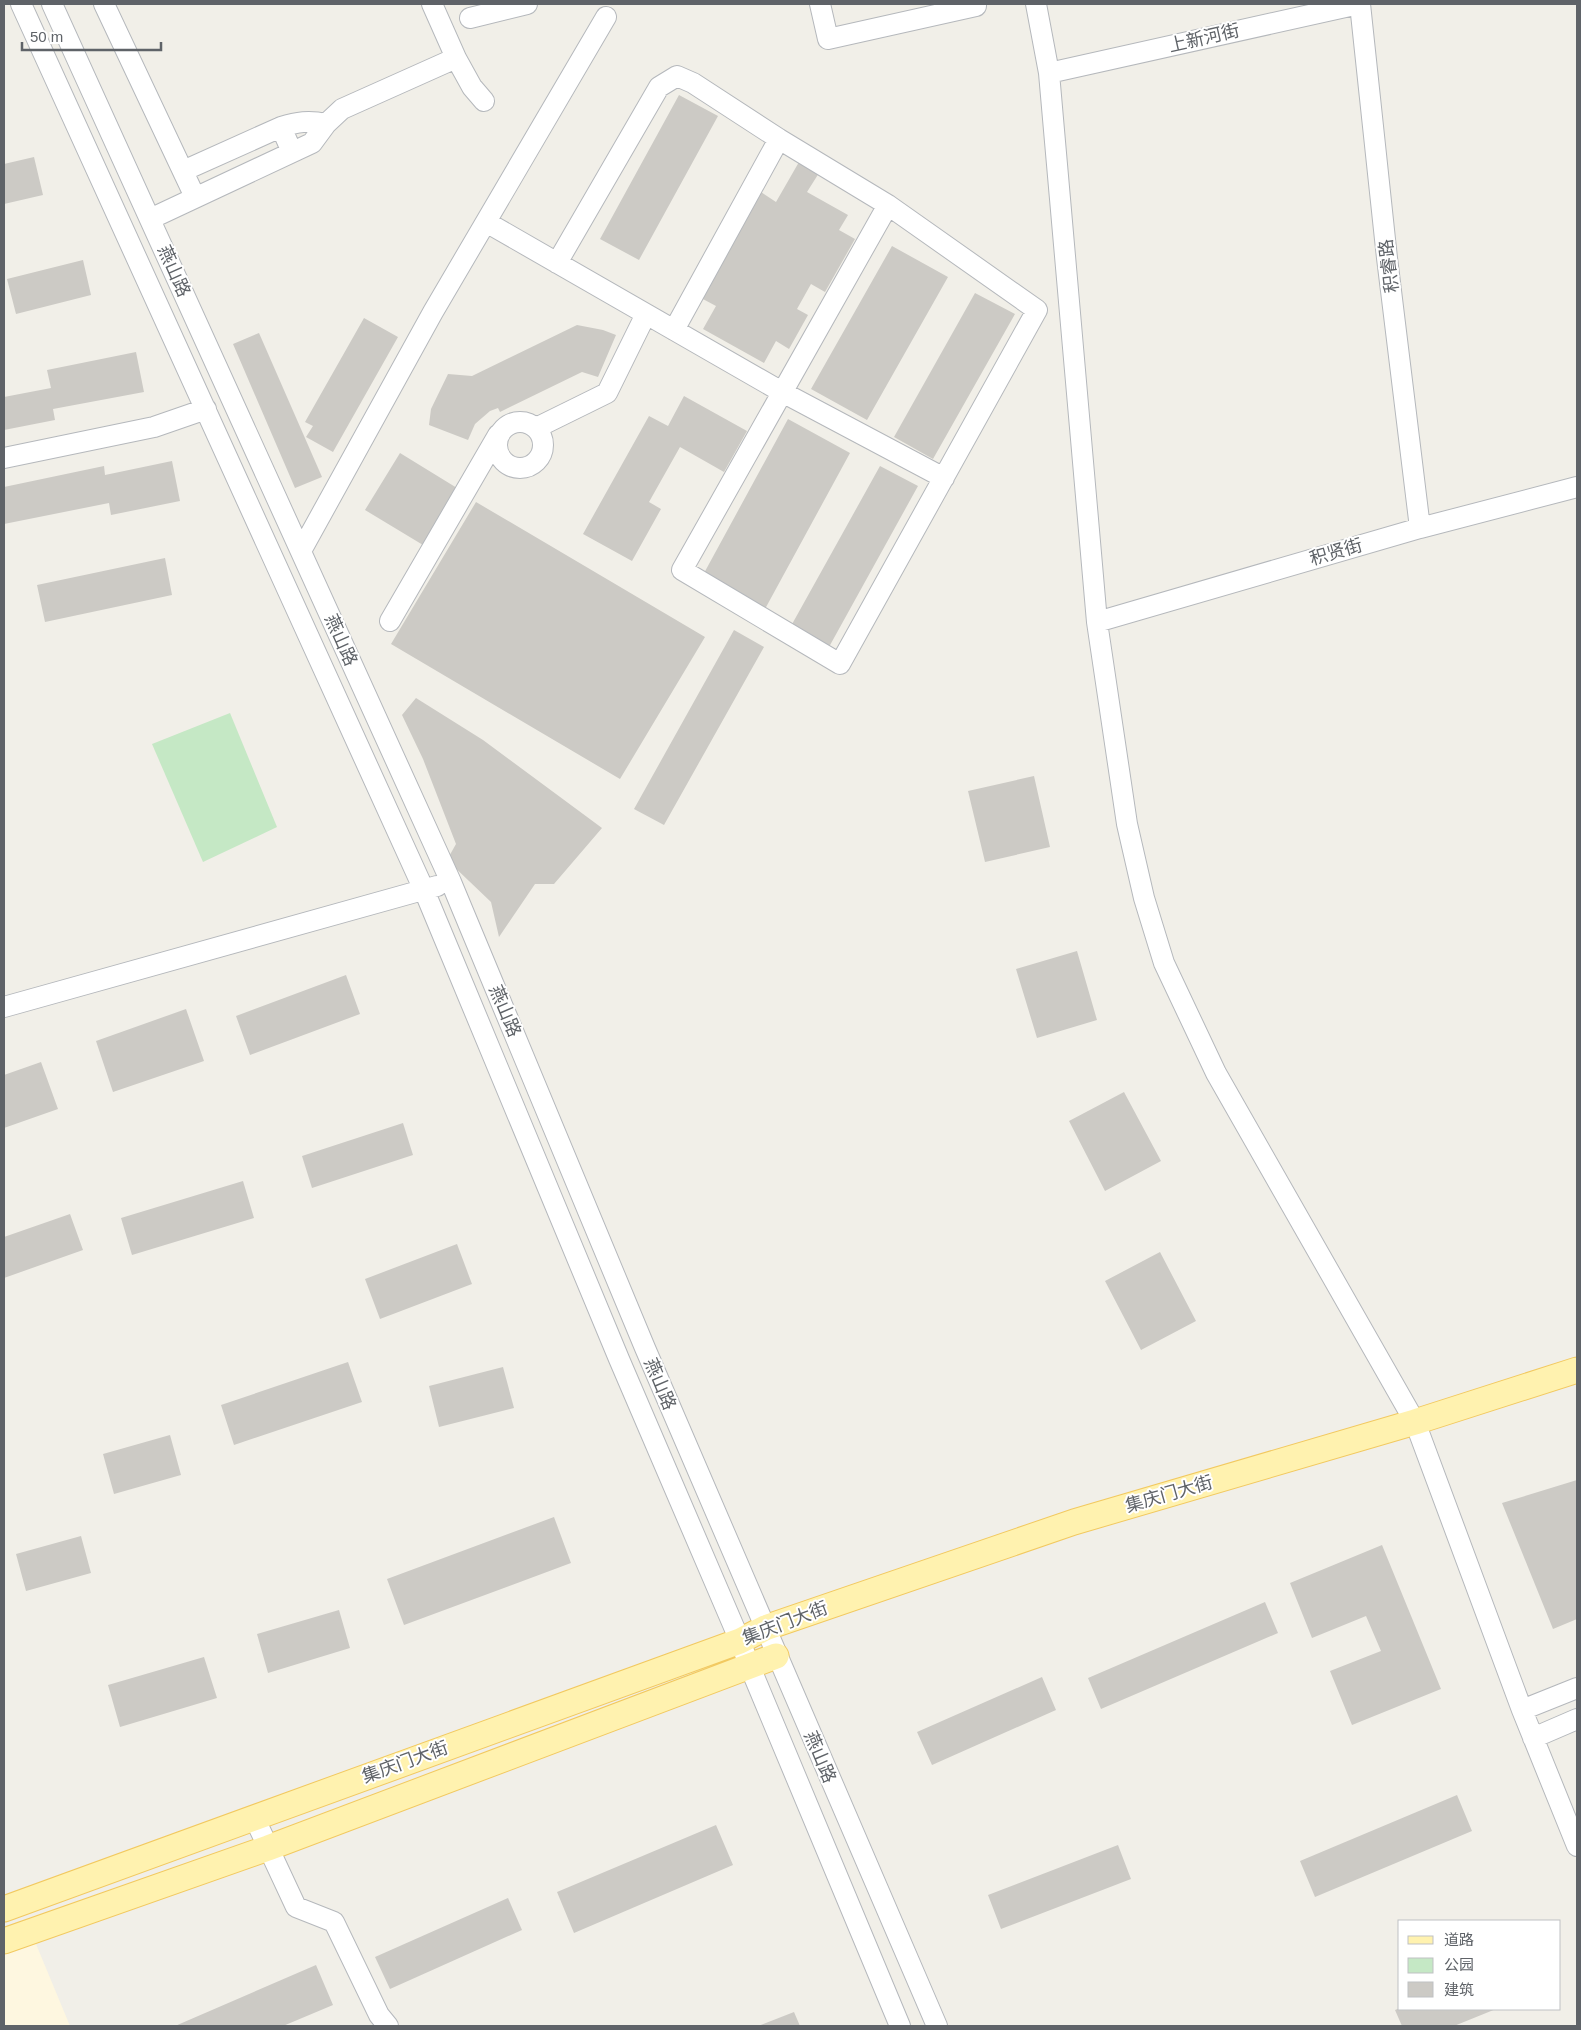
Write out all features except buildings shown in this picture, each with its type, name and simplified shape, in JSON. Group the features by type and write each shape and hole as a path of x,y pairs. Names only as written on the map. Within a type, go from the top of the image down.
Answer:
{"main road":[{"name":"集庆门大街","path":"4,1908 740,1641 765,1628 1074,1522 1415,1422 1577,1370"},
{"name":"集庆门大街","path":"4,1941 268,1848 776,1656"}],"street":[{"name":"燕山路","path":"21,4 424,890 619,1360 740,1641 900,2026"},
{"name":"燕山路","path":"52,4 451,882 645,1348 776,1656 937,2026"},
{"path":"104,4 195,197"},
{"path":"432,4 456,58 472,87 484,101"},
{"path":"470,18 527,4"},
{"path":"820,4 828,39 976,6"},
{"path":"1036,4 1049,73 1097,622 1127,824 1144,898 1164,963 1216,1073 1415,1422 1522,1710 1577,1846"},
{"name":"上新河街","path":"1049,73 1359,4"},
{"name":"积睿路","path":"1359,4 1420,528"},
{"path":"301,551 433,312 606,17"},
{"path":"150,218 312,143 326,124 342,109 456,58"},
{"path":"557,263 658,87 677,76 693,83 779,139 888,205 1037,310 840,664 682,570 888,205"},
{"path":"182,171 281,127 310,121 326,124"},
{"path":"281,127 292,152"},
{"path":"674,330 779,139"},
{"path":"486,222 782,392 944,478"},
{"path":"536,428 607,394 646,314"},
{"path":"4,458 154,428 206,409"},
{"path":"390,621 498,435 508,424 515,422 530,424 536,428 541,434 542,450 539,457 527,467 519,468 505,463 497,450 498,435"},
{"name":"积贤街","path":"1097,622 1420,528 1577,487"},
{"path":"4,1007 451,882"},
{"path":"1522,1710 1577,1688"},
{"path":"1533,1738 1577,1719"},
{"path":"254,1817 296,1907 334,1922 375,2007 388,2026"}],"shaded area":[{"path":"31,1932 70,2026 4,2026 4,1941"}],"green space":[{"path":"230,713 277,827 203,862 152,744"}]}
